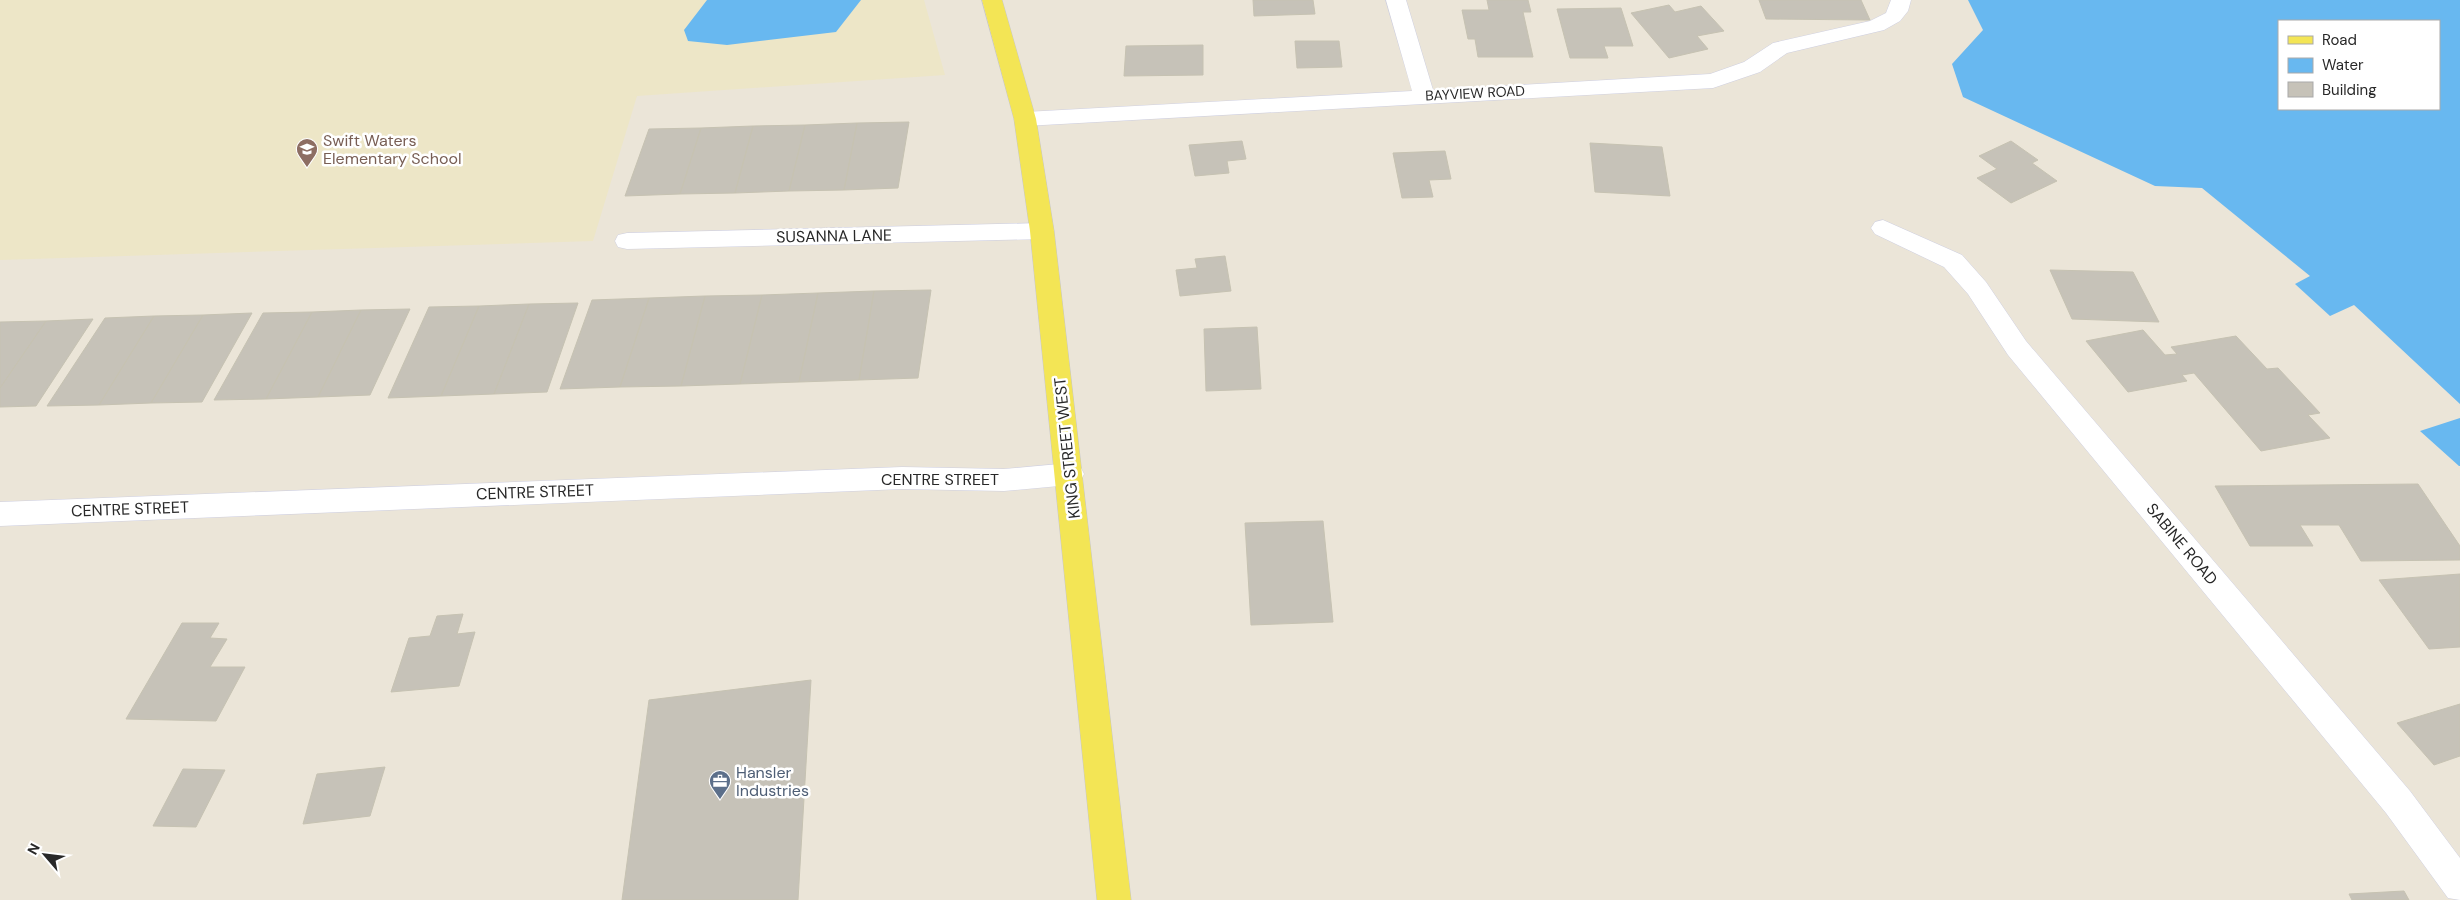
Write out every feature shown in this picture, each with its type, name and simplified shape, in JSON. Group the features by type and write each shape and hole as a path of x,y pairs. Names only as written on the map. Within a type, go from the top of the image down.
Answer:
{"main road":[{"name":"KING STREET WEST","path":"992,0 1026,119 1042,232 1070,474 1114,900"}],"street":[{"path":"1396,0 1424,95"},
{"name":"BAYVIEW ROAD","path":"1026,119 1312,104 1424,95 1713,81 1752,68 1780,48 1877,26 1898,11 1901,0"},
{"name":"SABINE ROAD","path":"1884,228 1953,261 1977,288 2017,348 2398,802 2460,886"},
{"name":"SUSANNA LANE","path":"626,241 1042,232"},
{"name":"CENTRE STREET","path":"0,514 902,478 1004,480 1070,474"}],"shaded area":[{"name":"Swift Waters Elementary School","path":"0,0 924,0 945,75 637,96 593,241 0,260"}],"water":[{"path":"707,0 861,0 836,32 727,45 688,41 684,30"},
{"path":"1968,0 2460,0 2460,404 2354,305 2330,316 2295,284 2310,276 2202,188 2155,186 1963,97 1952,64 1983,30"},
{"path":"2460,418 2460,466 2459,466 2420,431"}],"building":[{"path":"1253,0 1313,0 1315,14 1254,16"},
{"path":"1487,0 1528,0 1531,12 1523,12 1533,57 1478,57 1475,39 1468,39 1462,10 1489,10"},
{"path":"1759,0 1861,0 1870,20 1766,19"},
{"path":"1669,5 1675,12 1701,6 1724,31 1697,36 1708,49 1669,58 1631,13"},
{"path":"1621,8 1633,46 1604,46 1608,58 1570,58 1557,9"},
{"path":"1295,41 1339,41 1342,67 1297,68"},
{"path":"1203,45 1203,75 1124,76 1126,46"},
{"path":"909,122 898,188 844,190 857,123"},
{"path":"857,123 844,190 789,191 805,125"},
{"path":"805,125 789,191 735,193 753,126"},
{"path":"753,126 735,193 680,194 701,128"},
{"path":"701,128 680,194 625,196 649,129"},
{"path":"1242,141 1246,159 1227,161 1229,173 1195,176 1189,145"},
{"path":"2011,141 2038,160 2032,163 2057,181 2011,203 1977,178 1997,169 1979,156"},
{"path":"1590,143 1662,147 1670,196 1595,192"},
{"path":"1445,151 1451,179 1429,180 1433,197 1402,198 1393,153"},
{"path":"1225,256 1231,291 1180,296 1176,270 1197,268 1195,259"},
{"path":"2050,270 2133,272 2159,322 2072,319"},
{"path":"931,290 918,378 859,380 874,291"},
{"path":"874,291 859,380 799,382 818,293"},
{"path":"818,293 799,382 740,384 762,295"},
{"path":"762,295 740,384 681,386 705,296"},
{"path":"705,296 681,386 620,387 649,298"},
{"path":"649,298 620,387 560,389 592,300"},
{"path":"578,303 547,392 494,394 529,304"},
{"path":"529,304 494,394 441,396 479,306"},
{"path":"479,306 441,396 388,398 429,307"},
{"path":"410,309 370,395 318,397 361,310"},
{"path":"361,310 318,397 266,399 312,312"},
{"path":"312,312 266,399 214,400 263,313"},
{"path":"252,313 202,402 151,403 203,315"},
{"path":"203,315 151,403 99,405 154,316"},
{"path":"154,316 99,405 47,406 105,318"},
{"path":"93,319 36,406 0,407 0,388 46,321"},
{"path":"46,321 0,388 0,322"},
{"path":"1257,327 1261,389 1206,391 1204,329"},
{"path":"2143,330 2165,355 2177,354 2171,347 2236,336 2267,369 2278,368 2320,413 2308,415 2330,438 2261,451 2194,373 2182,375 2187,381 2128,392 2086,341"},
{"path":"2418,484 2460,546 2460,560 2361,561 2339,525 2300,525 2313,546 2250,546 2215,486"},
{"path":"1323,521 1333,622 1251,625 1245,523"},
{"path":"2460,574 2460,647 2429,649 2379,580"},
{"path":"463,614 457,634 475,632 459,686 391,692 409,638 430,636 437,616"},
{"path":"182,623 219,623 210,638 227,639 210,667 245,667 216,721 126,719"},
{"name":"Hansler Industries","path":"811,680 798,900 622,900 649,700"},
{"path":"2460,704 2460,756 2434,765 2397,723"},
{"path":"385,767 370,816 303,824 317,774"},
{"path":"183,769 225,770 196,827 153,826"},
{"path":"2404,891 2409,900 2352,900 2349,894"}],"place":[{"name":"Swift Waters Elementary School","path":"307,168"},
{"name":"Hansler Industries","path":"720,800"}]}
